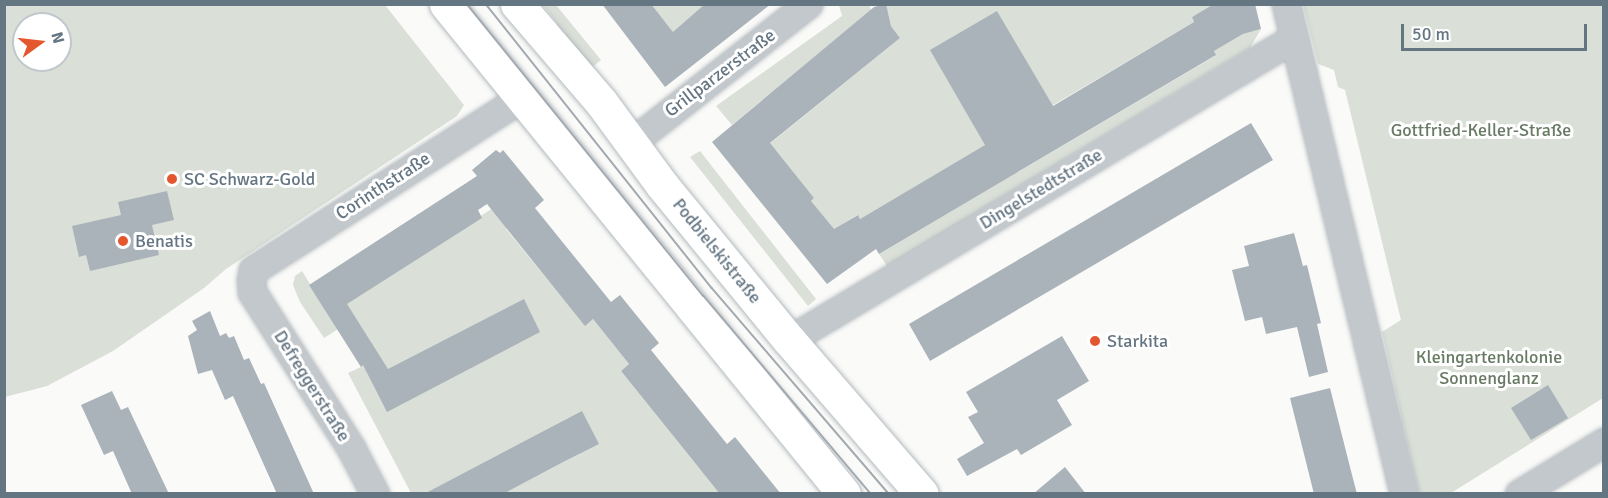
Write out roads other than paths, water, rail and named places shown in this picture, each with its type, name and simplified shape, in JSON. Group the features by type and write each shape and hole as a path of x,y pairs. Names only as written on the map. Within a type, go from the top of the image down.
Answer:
{"main road":[{"path":"446,4 844,494"},
{"name":"Podbielskistraße","path":"517,4 632,142 662,184 789,340 922,494"}],"street":[{"name":"Grillparzerstraße","path":"632,142 808,4"},
{"path":"1286,4 1404,494"},
{"name":"Dingelstedtstraße","path":"789,340 1294,38"},
{"name":"Corinthstraße","path":"251,279 254,270 522,97"},
{"name":"Defreggerstraße","path":"251,279 252,292 351,448 375,494"},
{"path":"1519,494 1604,442"}],"tram line":[{"path":"467,4 703,295 871,494"},
{"path":"486,4 712,288 889,494"}],"place":[{"name":"SC Schwarz-Gold","path":"172,179"},
{"name":"Benatis","path":"123,241"},
{"name":"Starkita","path":"1095,341"}],"park label":[{"name":"Gottfried-Keller-Straße","path":"1481,130"},
{"name":"Kleingartenkolonie Sonnenglanz","path":"1489,368"}]}
